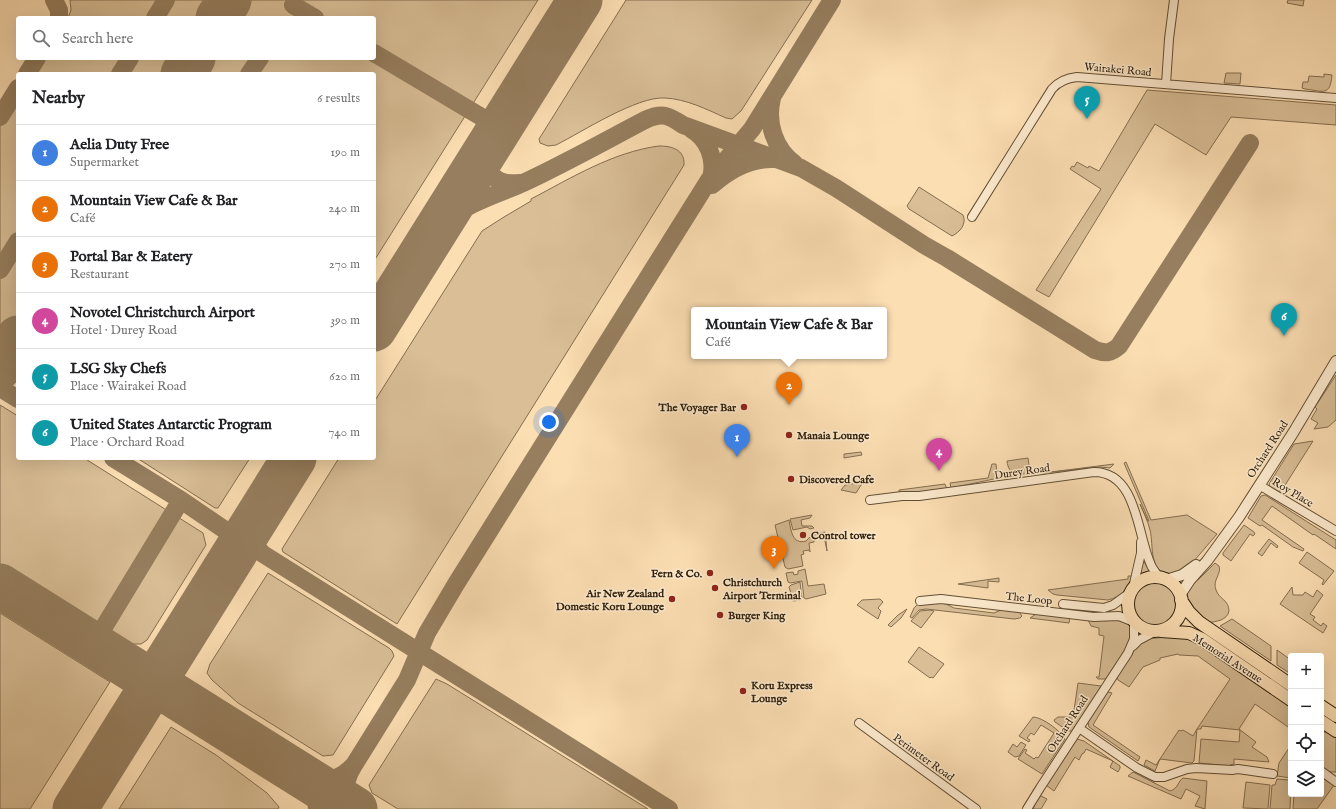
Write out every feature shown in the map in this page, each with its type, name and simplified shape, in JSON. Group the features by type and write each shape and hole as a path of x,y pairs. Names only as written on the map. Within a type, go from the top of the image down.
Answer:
{"main road":[{"path":"1145,579 1163,579 1175,587 1181,597 1181,610 1177,620 1170,627 1158,631 1144,629 1134,622 1130,614 1128,605 1132,590 1145,579"},
{"name":"Memorial Avenue","path":"1181,597 1189,612 1199,622 1288,683"},
{"name":"Memorial Avenue","path":"1158,631 1179,632 1196,635 1288,698"},
{"path":"1324,713 1329,725"}],"street":[{"path":"1166,84 1169,39 1174,0"},
{"name":"Wairakei Road","path":"972,217 1052,89 1060,81 1077,76 1336,98"},
{"name":"Orchard Road","path":"1181,597 1190,580 1239,517 1336,361"},
{"name":"Durey Road","path":"870,500 902,496 919,496 1100,472 1105,473 1114,477 1124,488 1137,515 1152,567 1163,579"},
{"name":"Roy Place","path":"1259,485 1336,531"},
{"name":"Durey Road","path":"1132,590 1141,553 1141,532"},
{"name":"Orchard Road","path":"1163,579 1177,577 1186,573 1216,548"},
{"name":"The Loop","path":"1062,604 1104,608 1113,604 1132,590"},
{"name":"The Loop","path":"920,601 941,599 1094,617 1119,616 1134,622"},
{"name":"Orchard Road","path":"1128,653 1134,639 1134,622"},
{"name":"Orchard Road","path":"1027,809 1128,653 1139,640 1158,631"},
{"name":"Perimeter Road","path":"859,723 976,809"},
{"path":"1079,728 1137,768 1155,777 1164,777 1187,769 1196,768 1238,769 1273,774"},
{"path":"1324,773 1336,782"}],"shaded area":[{"path":"70,0 538,0 376,258 376,72 33,72 41,60 376,60 376,16 69,16 71,10"},
{"path":"626,0 812,0 741,111 732,119 681,100 665,98 653,99 610,116 556,145 548,146 540,143 539,139"},
{"path":"1288,0 1304,0 1303,6 1287,3"},
{"path":"1226,73 1241,73 1240,84 1224,83"},
{"path":"1324,74 1332,75 1331,82 1327,90 1321,91 1302,88 1303,82 1308,82 1309,76 1324,77"},
{"path":"1147,90 1336,105 1336,125 1231,117 1206,155 1155,124 1049,297 1036,290 1101,189 1070,169 1072,166 1074,167 1077,162 1088,168 1089,166 1099,171"},
{"path":"16,99 16,382 0,372 0,124"},
{"path":"659,146 672,148 680,152 684,160 684,165 397,624 283,552 282,549 338,460 376,460 376,399 482,231 531,201 531,199 577,175 609,160 642,149"},
{"path":"919,187 963,215 964,222 958,232 952,236 909,209 907,206"},
{"path":"1336,375 1336,420 1328,427 1314,429 1318,423 1311,419 1317,409 1315,407"},
{"path":"0,405 16,415 16,460 87,460 203,533 206,545 147,640 141,644 127,644 0,564"},
{"path":"1313,441 1282,490 1278,492 1270,487 1269,484 1294,444"},
{"path":"861,452 862,455 844,458 844,454"},
{"path":"1028,458 1030,473 1014,473 1008,466 1007,461"},
{"path":"140,460 249,460 218,508 215,508"},
{"path":"1126,462 1151,520 1187,515 1217,534 1188,568 1170,575 1163,573 1158,569 1153,557 1150,530 1140,504 1149,521 1124,463"},
{"path":"992,464 996,464 997,475 994,479 951,488 950,483 988,478"},
{"path":"1114,464 1110,468 1100,467 1043,473"},
{"path":"863,482 856,493 841,490 845,485"},
{"path":"945,484 947,489 920,492 899,492 899,490"},
{"path":"1265,495 1336,540 1336,549 1314,534 1313,535 1272,506 1262,520 1304,549 1303,551 1293,547 1262,525 1260,526 1248,518 1261,496"},
{"path":"812,515 810,518 801,520 802,526 812,526 814,528 810,529 807,527 793,530 790,519"},
{"path":"789,520 793,536 801,542 813,537 814,534 825,532 827,551 824,536 814,538 814,542 809,543 810,552 809,550 803,551 804,554 801,555 803,566 788,569 785,567 775,525"},
{"path":"1244,525 1255,534 1253,536 1250,534 1231,561 1223,555 1223,553"},
{"path":"1269,539 1278,546 1277,548 1271,543 1262,556 1258,553"},
{"path":"1307,552 1334,571 1323,585 1324,580 1299,563"},
{"path":"1143,560 1150,572 1142,575 1140,574"},
{"path":"1215,563 1220,569 1215,583 1216,590 1219,596 1226,602 1229,607 1229,611 1225,618 1214,622 1208,622 1190,605 1187,592 1189,587 1196,579 1198,580"},
{"path":"805,569 808,586 824,584 826,594 806,599 804,598 802,581 788,582 786,573 793,572 794,575 798,574 798,571"},
{"path":"268,573 389,648 394,656 333,755 323,756 238,703 212,680 207,673 210,664"},
{"path":"1128,576 1133,576 1126,589 1117,597 1108,600 1057,595 1048,590 1128,579"},
{"path":"999,578 999,582 988,581 988,588 958,584"},
{"path":"800,582 802,598 801,600 793,601 789,587"},
{"path":"1151,583 1159,583 1164,584 1171,589 1176,596 1176,614 1171,621 1164,626 1151,627 1143,624 1136,617 1133,609 1133,601 1136,593 1143,586"},
{"path":"1292,587 1293,595 1303,595 1305,592 1313,597 1317,590 1323,595 1310,614 1315,617 1313,620 1321,626 1323,623 1327,626 1323,633 1280,604"},
{"path":"880,599 883,602 878,608 881,611 878,619 857,605 862,600"},
{"path":"936,602 946,604 954,608 994,613 1001,610 1019,612 1022,616 1014,619 926,609 919,610 912,618 910,617 917,605"},
{"path":"907,609 901,618 891,627 888,625 898,615"},
{"path":"920,611 934,611 921,628 911,621"},
{"path":"0,613 110,682 30,809 0,809"},
{"path":"1036,614 1070,617 1069,623 1030,618"},
{"path":"1119,619 1131,627 1131,640 1106,679 1098,679 1096,677 1099,677 1104,636 1099,635 1099,628 1091,626 1088,620"},
{"path":"1232,619 1271,646 1271,661 1220,626"},
{"path":"1185,637 1198,642 1288,704 1288,727 1255,704 1239,729 1256,742 1252,747 1267,757 1269,762 1234,759 1234,764 1230,766 1199,763 1201,739 1239,742 1240,730 1202,726 1201,729 1197,729 1230,679 1198,656 1178,654 1160,658 1160,660 1143,667 1129,687 1118,680 1117,677 1136,647 1147,639"},
{"path":"919,647 944,664 933,678 930,678 908,662"},
{"path":"1277,650 1288,658 1288,672 1277,665"},
{"path":"436,679 447,684 648,809 398,809 372,793 369,785"},
{"path":"1078,683 1101,686 1072,731 1068,731 1054,720 1058,717 1073,717"},
{"path":"1108,692 1112,693 1093,725 1140,757 1138,761 1089,727 1088,722"},
{"path":"1033,717 1041,719 1051,725 1060,732 1065,739 1042,774 1018,759 1025,749 1027,750 1025,753 1034,759 1036,757 1038,758 1054,733 1041,725 1034,735 1031,733 1027,738 1030,740 1029,742 1019,736"},
{"path":"171,727 216,755 267,793 279,807 278,809 119,809"},
{"path":"1197,729 1194,761 1192,763 1160,759 1155,771 1144,765 1146,760 1156,765 1179,730 1183,730 1193,736"},
{"path":"1324,732 1329,732 1336,737 1336,772 1329,772 1324,768"},
{"path":"1077,739 1084,741 1112,761 1086,749 1079,760 1075,757 1054,791 1046,785"},
{"path":"1021,742 1026,745 1019,756 1015,757 1008,752 1013,744 1017,747"},
{"path":"1288,750 1288,778 1277,776 1279,763"},
{"path":"1113,761 1120,766 1118,772 1110,767"},
{"path":"1133,772 1170,791 1175,789 1183,778 1207,781 1205,809 1195,806 1200,796 1186,789 1181,799 1128,776"},
{"path":"1324,777 1334,785 1317,809 1293,809 1294,797 1324,797"},
{"path":"1277,779 1288,780 1288,797 1290,797 1290,809 1270,809 1272,785 1275,785"},
{"path":"1246,782 1270,785 1268,809 1243,808"},
{"path":"1039,796 1047,799 1041,809 1033,809"}],"taxiway":[{"path":"54,0 59,10 59,16"},
{"path":"156,16 166,0"},
{"path":"299,774 314,779 328,780 348,771 354,765 407,680 427,633 456,584 709,180 752,129 832,0"},
{"path":"293,5 312,16"},
{"path":"376,54 500,128"},
{"path":"28,72 36,60"},
{"path":"121,72 129,60"},
{"path":"250,72 259,60"},
{"path":"520,183 504,182 496,179 485,166 482,152 486,138 514,91 534,74"},
{"path":"0,117 16,91"},
{"path":"772,98 770,116 773,134 782,151 795,164"},
{"path":"437,228 446,220 467,207 538,176 645,120 661,115 669,117 683,125 801,168 836,188 924,245 1095,350 1108,352 1119,346 1250,143"},
{"path":"691,129 702,138 709,150 712,164 711,178"},
{"path":"712,185 726,174 741,166 765,159 774,159"},
{"path":"0,270 16,244"},
{"path":"0,388 16,398"},
{"path":"116,460 181,500 225,530 233,542 233,556"},
{"path":"93,645 181,500"},
{"path":"256,519 253,530 253,538 256,546 263,554 669,809"},
{"path":"354,765 348,777 346,787 348,798 356,809"},
{"path":"299,774 312,790 317,809"},
{"path":"335,809 352,809"}],"runway":[{"path":"219,16 229,0"},
{"path":"376,326 580,0"},
{"path":"184,72 192,60"},
{"path":"0,367 16,341"},
{"path":"75,809 293,460"},
{"path":"0,586 355,809"}],"place":[{"name":"LSG Sky Chefs","path":"1087,119"},
{"name":"United States Antarctic Program","path":"1284,336"},
{"name":"Mountain View Cafe & Bar","path":"789,405"},
{"name":"The Voyager Bar","path":"744,407"},
{"name":"Manaia Lounge","path":"789,435"},
{"name":"Aelia Duty Free","path":"737,457"},
{"name":"Novotel Christchurch Airport","path":"939,471"},
{"name":"Discovered Cafe","path":"791,479"},
{"name":"Control tower","path":"803,535"},
{"name":"Portal Bar & Eatery","path":"774,569"},
{"name":"Fern & Co.","path":"710,573"},
{"name":"Christchurch Airport Terminal","path":"715,588"},
{"name":"Air New Zealand Domestic Koru Lounge","path":"672,599"},
{"name":"Burger King","path":"720,615"},
{"name":"Koru Express Lounge","path":"743,691"}]}
